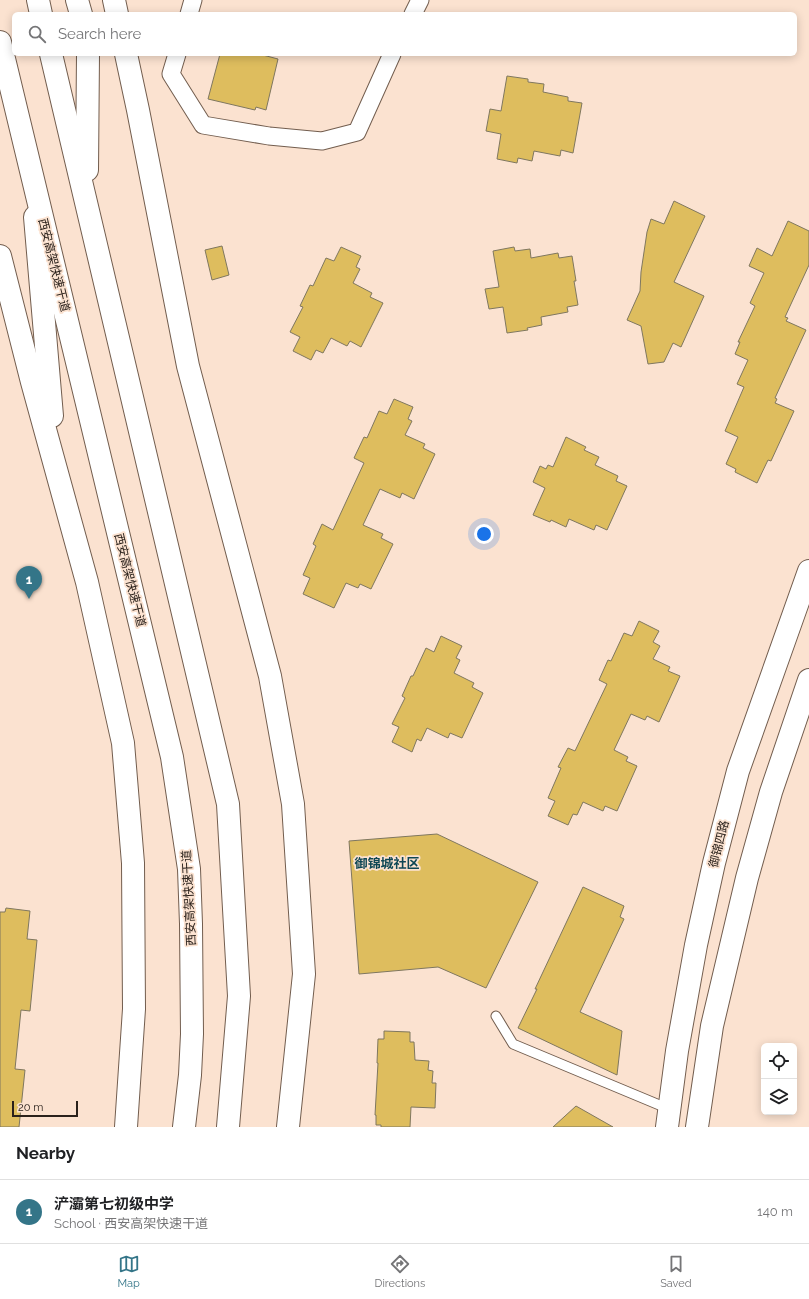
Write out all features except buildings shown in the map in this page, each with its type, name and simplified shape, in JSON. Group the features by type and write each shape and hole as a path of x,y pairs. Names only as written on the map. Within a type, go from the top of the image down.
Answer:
{"main road":[{"path":"38,0 41,12"},
{"path":"77,0 80,12"},
{"path":"114,0 117,12"},
{"name":"西安高架快速干道","path":"0,42 172,757 182,814 189,868 192,972 192,1034 190,1075 184,1127"},
{"path":"51,56 228,804 239,996 228,1127"},
{"path":"86,205 88,56"},
{"path":"126,56 188,366 270,676 293,804 304,974 288,1127"},
{"path":"32,172 56,470"},
{"path":"0,256 87,582 122,743 133,863 134,1009 126,1127"},
{"name":"御锦四路","path":"668,1118 677,1051 696,945 714,863 738,771 809,571"},
{"path":"697,1127 712,1026 746,878 771,792 809,680"},
{"path":"113,1127 134,1009"}],"street":[{"path":"190,12 193,0"},
{"path":"414,12 420,0"},
{"path":"176,56 171,74 202,125 269,136 322,141 357,132 391,56"}],"lane":[{"path":"496,1016 513,1044 668,1118"}],"place":[{"name":"浐灞第七初级中学","path":"29,599"}],"district":[{"name":"御锦城社区","path":"387,863"}]}
